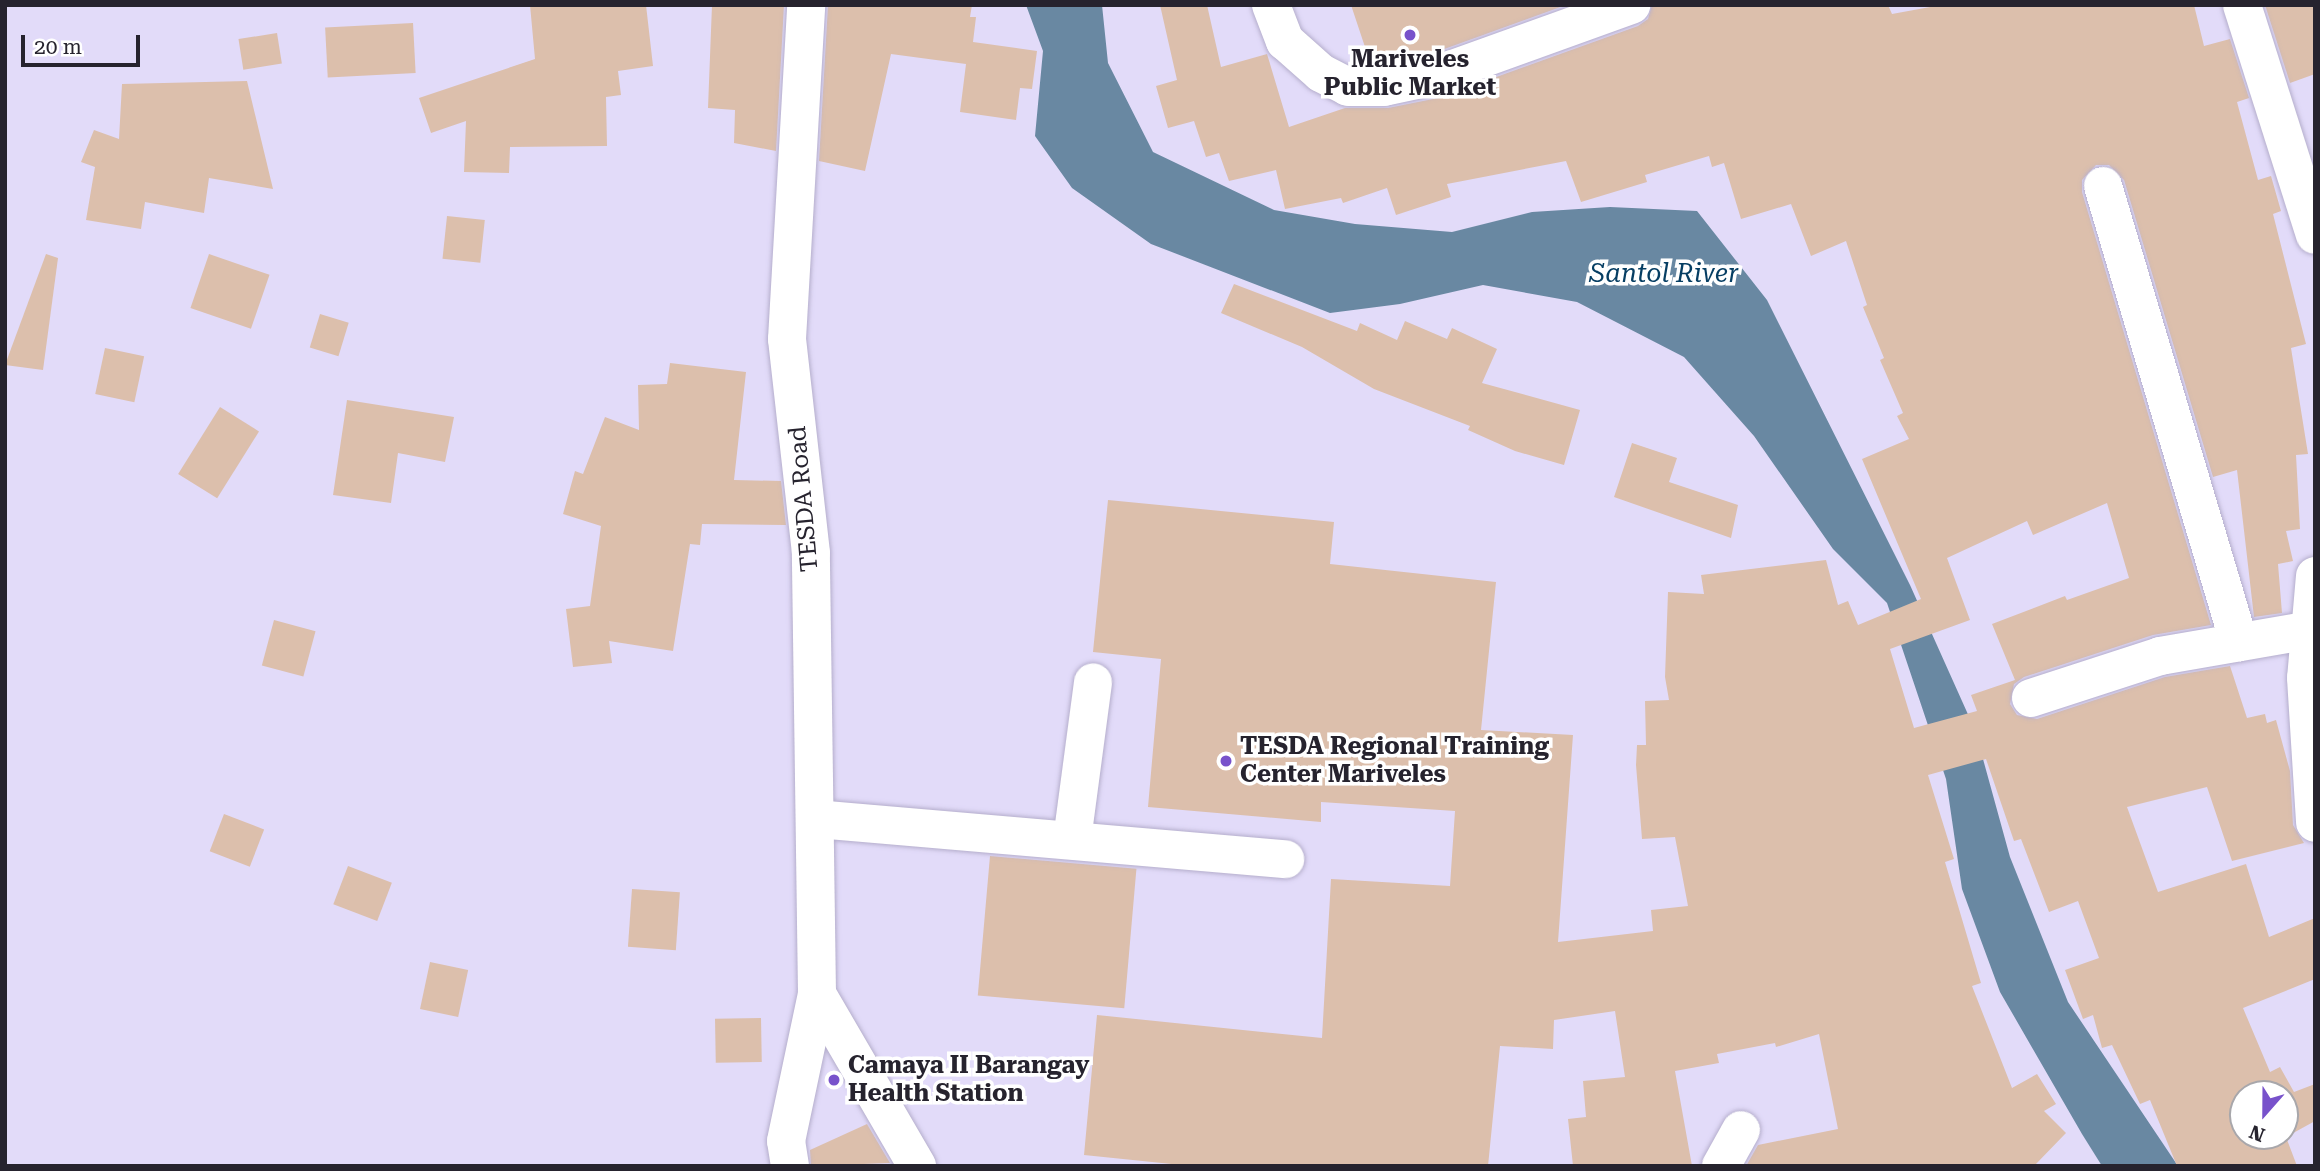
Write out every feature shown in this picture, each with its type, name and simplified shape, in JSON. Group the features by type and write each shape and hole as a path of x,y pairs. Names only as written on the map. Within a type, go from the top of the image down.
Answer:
{"street":[{"name":"TESDA Road","path":"790,1166 786,1141 817,994 811,553 787,339 806,5"},
{"path":"1270,5 1285,41 1321,73 1348,87 1384,87 1431,78 1631,5"},
{"path":"2242,5 2307,175 2315,235"},
{"path":"2103,186 2239,642"},
{"path":"2315,576 2306,678 2315,823"},
{"path":"2031,698 2160,656 2310,630"},
{"path":"1072,840 1093,682"},
{"path":"816,819 1285,859"},
{"path":"817,994 917,1166"},
{"path":"1721,1166 1741,1130"}],"water":[{"name":"Santol River","path":"1026,5 1102,5 1108,63 1153,152 1274,210 1355,224 1452,232 1532,212 1610,207 1697,211 1767,300 1910,585 1975,730 2010,857 2068,1002 2178,1166 2102,1166 2082,1134 2000,992 1962,889 1946,779 1887,603 1833,549 1754,436 1684,357 1577,302 1483,285 1400,304 1330,313 1151,244 1072,188 1035,136 1043,51"}],"building":[{"path":"530,5 646,5 653,66 618,71 621,95 606,97 607,146 510,147 509,173 464,172 466,121 431,133 419,98 535,59"},
{"path":"712,5 784,5 776,151 734,143 735,110 708,108"},
{"path":"828,5 972,5 970,17 976,17 973,42 1037,51 1032,89 1020,88 1016,120 960,112 966,64 891,54 865,171 819,161"},
{"path":"1160,5 1207,5 1221,67 1267,54 1289,127 1345,108 1388,108 1438,98 1638,26 1648,19 1652,5 1888,5 1892,14 1941,5 2194,5 2204,46 2230,39 2249,98 2237,102 2258,180 2271,176 2281,211 2273,214 2306,344 2291,348 2308,454 2296,455 2300,529 2286,531 2293,561 2278,564 2282,613 2254,617 2237,470 2213,477 2124,180 2109,165 2096,165 2082,180 2082,192 2211,625 2153,635 2024,677 2014,684 2010,704 2017,715 2037,719 2165,677 2230,666 2247,718 2265,714 2267,723 2276,720 2290,771 2293,825 2304,843 2232,861 2207,787 2127,807 2158,892 2246,864 2269,937 2315,918 2315,979 2243,1008 2270,1072 2280,1067 2287,1080 2229,1080 2229,1150 2291,1150 2297,1166 2177,1166 2150,1100 2140,1104 2112,1045 2102,1048 2093,1015 2083,1019 2065,970 2099,958 2078,901 2049,912 2021,839 2014,841 1986,759 1928,775 1954,859 1945,862 1981,983 1972,986 2012,1088 2037,1074 2056,1104 2044,1111 2066,1133 2034,1166 1746,1166 1758,1145 1838,1129 1819,1034 1776,1047 1775,1043 1717,1054 1719,1063 1675,1071 1692,1166 1573,1166 1568,1119 1586,1117 1583,1081 1625,1077 1615,1011 1554,1020 1553,1049 1500,1046 1488,1166 1191,1166 1084,1155 1097,1015 1322,1038 1331,879 1450,886 1455,811 1321,802 1321,822 1148,807 1161,659 1093,652 1108,500 1334,522 1330,564 1496,582 1481,730 1573,735 1558,942 1653,931 1651,910 1688,906 1675,837 1642,839 1636,765 1637,745 1646,745 1645,701 1669,700 1665,677 1668,592 1704,594 1701,575 1826,560 1838,605 1848,601 1858,625 1921,599 1862,459 1909,439 1897,416 1903,413 1880,360 1884,358 1863,307 1867,305 1846,241 1811,256 1791,204 1741,219 1724,163 1712,167 1709,156 1645,175 1647,182 1581,202 1566,161 1447,184 1451,197 1396,215 1387,188 1343,203 1341,198 1285,209 1276,170 1229,181 1219,153 1206,157 1194,121 1168,128 1156,86 1177,80","holes":["2107,503 2129,578 2067,600 2065,596 1992,624 2015,680 1971,695 1977,711 1914,728 1890,649 1970,620 1947,558 2027,521 2033,535"]},
{"name":"Mariveles Public Market","path":"1351,5 1566,5 1425,56 1371,65"},
{"path":"2265,5 2315,5 2315,74 2290,83"},
{"path":"413,23 416,73 328,78 325,28"},
{"path":"277,33 282,64 243,70 238,39"},
{"path":"247,81 273,189 209,178 204,213 145,202 141,229 86,220 95,167 81,162 94,130 119,139 122,84"},
{"path":"447,216 485,220 480,263 443,259"},
{"path":"46,254 58,258 43,370 5,365"},
{"path":"209,254 270,275 251,329 190,308"},
{"path":"1234,284 1357,331 1360,323 1397,340 1405,321 1447,339 1452,328 1497,349 1482,383 1580,410 1564,465 1515,451 1468,430 1470,426 1374,389 1302,347 1221,313"},
{"path":"320,314 349,323 338,356 310,347"},
{"path":"105,348 144,356 134,402 95,394"},
{"path":"670,363 746,372 734,480 781,481 786,525 702,524 700,545 690,544 673,651 609,641 612,663 573,667 566,609 590,606 601,526 563,514 575,471 583,474 605,417 639,430 638,385 667,384"},
{"path":"347,400 454,417 445,462 398,453 391,503 333,495"},
{"path":"220,407 259,431 217,498 178,474"},
{"path":"1632,443 1677,458 1669,482 1738,505 1731,538 1614,497"},
{"path":"274,620 316,631 303,677 262,665"},
{"path":"224,814 264,829 250,867 210,851"},
{"path":"990,856 1136,869 1124,1008 978,995"},
{"path":"348,866 392,883 377,921 333,904"},
{"path":"632,889 680,892 676,950 628,947"},
{"path":"430,962 468,970 458,1017 420,1009"},
{"path":"761,1018 762,1062 716,1063 715,1019"},
{"path":"2315,1084 2315,1121 2299,1130 2299,1090"},
{"path":"867,1124 890,1163 811,1166 810,1150"}],"place":[{"name":"Mariveles Public Market","path":"1410,35"},
{"name":"TESDA Regional Training Center Mariveles","path":"1226,761"},
{"name":"Camaya II Barangay Health Station","path":"834,1080"}]}
